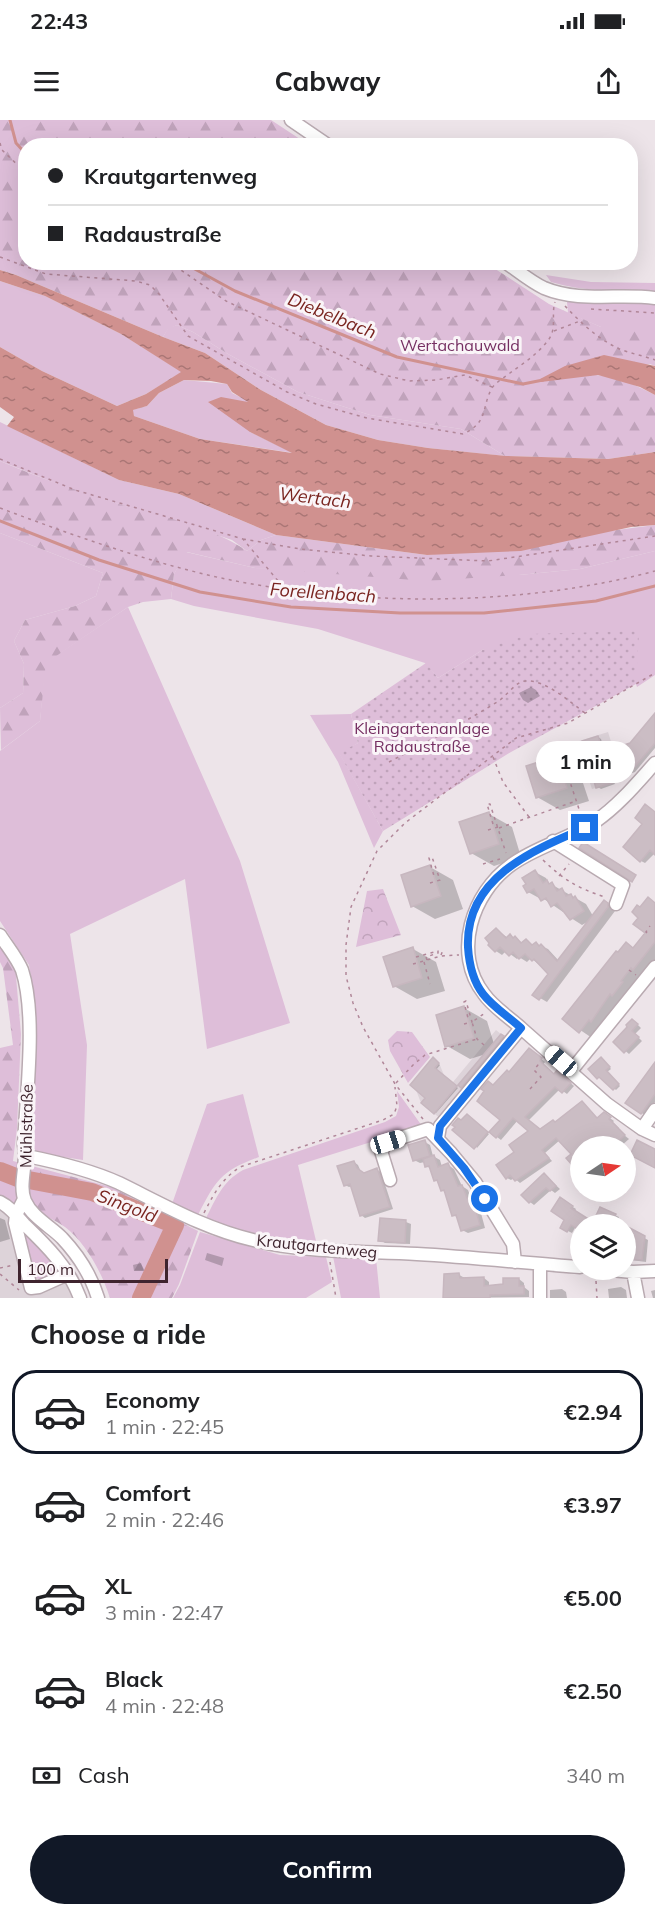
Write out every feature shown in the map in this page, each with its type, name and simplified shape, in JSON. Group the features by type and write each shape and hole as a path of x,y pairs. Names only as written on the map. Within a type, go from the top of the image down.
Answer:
{"street":[{"path":"291,120 317,138"},
{"path":"517,270 544,287 566,294 596,298 655,298"},
{"path":"655,763 610,810 585,828 533,851 502,872 483,895 470,924 469,954 477,983 484,995 607,1104 642,1129 655,1135"},
{"path":"553,841 623,885 616,904"},
{"name":"Mühlstraße","path":"0,935 21,969 28,1002 29,1047 24,1145 27,1156 24,1194"},
{"path":"571,1071 655,967"},
{"path":"438,1138 440,1126 521,1028"},
{"path":"642,1129 655,1110"},
{"path":"390,1179 381,1151 388,1142 428,1129 475,1182 513,1244 515,1262"},
{"name":"Krautgartenweg","path":"27,1156 60,1163 116,1182 182,1215 250,1240 327,1250 417,1254 570,1267"},
{"path":"24,1194 15,1223 33,1293"},
{"path":"24,1194 30,1210 62,1238 80,1260 98,1298"},
{"path":"0,1202 10,1207 54,1254 69,1274 80,1298"},
{"path":"540,1264 540,1298"},
{"path":"636,1272 655,1271"},
{"path":"33,1293 39,1287 69,1274"},
{"path":"635,1280 638,1298"}],"path":[{"path":"0,143 2,150 18,165"},
{"path":"0,257 18,264"},
{"path":"35,270 46,274 136,281 150,285 159,294 188,336 287,392 316,404 368,418 463,434 473,429 484,414 492,388 532,357 549,339 553,331 552,312 555,301 573,306"},
{"path":"181,270 226,301 380,374 409,381 465,375 492,388"},
{"path":"563,304 603,339 621,349 655,360"},
{"path":"583,307 655,313"},
{"path":"553,331 580,321"},
{"path":"0,459 75,490 243,539 324,551 488,561 655,536"},
{"path":"0,508 128,554 221,578 310,593 400,598 487,597 583,586 655,571"},
{"path":"243,539 284,589"},
{"path":"423,1120 395,1084 363,1027 353,1003 346,975 346,945 351,907 377,851 405,824 516,738 568,723 655,674"},
{"path":"388,762 478,714 507,696 518,682 527,680 548,686 585,713"},
{"path":"561,768 555,748 557,747 585,828"},
{"path":"492,756 503,782 529,818"},
{"path":"555,774 584,765"},
{"path":"488,830 576,801"},
{"path":"483,864 507,856 490,804 488,804 493,824"},
{"path":"533,851 559,876 582,890 606,897 616,904"},
{"path":"559,876 574,855"},
{"path":"430,883 440,880 432,857 429,858 434,876"},
{"path":"647,933 650,926"},
{"path":"441,956 443,950"},
{"path":"416,957 438,951 426,957 425,961 430,984"},
{"path":"413,964 441,956 469,954"},
{"path":"468,1018 464,1002 466,1001 477,1039 484,1045"},
{"path":"464,1024 472,1022 495,1005"},
{"path":"200,1222 218,1186 229,1174 240,1167 383,1120 394,1114 397,1106 395,1084 413,1065 425,1055 477,1039"},
{"path":"530,1089 541,1077 534,1070 549,1051"},
{"path":"327,1250 336,1298"},
{"path":"0,1268 18,1264"},
{"path":"0,1274 18,1289"},
{"path":"597,1298 598,1280"}],"shaded area":[{"path":"608,732 613,748 621,746 630,772 622,774 612,783 592,789 576,742"},
{"path":"496,1030 507,1039 441,1119 421,1103 416,1090 410,1085 433,1057 439,1063 444,1075 453,1082"},
{"path":"0,1197 58,1250 78,1275 87,1298 0,1298"}],"green space":[{"name":"Wertachauwald","path":"0,120 271,120 298,138 18,138 18,270 497,270 549,304 601,327 655,327 655,366 650,364 589,375 606,376 624,381 655,395 655,452 608,459 505,456 461,429 370,415 298,392 177,325 168,329 163,337 0,270"},
{"path":"546,275 591,282 655,283 655,292 576,288 551,282"},
{"path":"0,281 45,296 121,334 182,372 146,394 117,406 42,371 0,347"},
{"path":"568,299 597,303 655,303 655,327 601,327 568,313"},
{"path":"177,325 298,392 370,415 461,429 505,456 378,440 326,425 261,390 205,353 163,337 168,328"},
{"path":"184,380 227,384 232,393 250,402 250,432 294,453 200,439 134,416 132,410 147,406 159,393"},
{"path":"0,422 119,480 179,494 276,535 261,540 247,551 232,540 75,491 0,461"},
{"path":"0,461 91,495 203,529 247,551 261,540 276,535 427,555 655,525 655,551 580,569 427,581 255,568 187,552 174,574 171,599 143,602 128,607 46,663 40,721 1,750 0,708 23,693 24,664 14,641 25,620 75,606 96,596 103,573 0,533"},
{"path":"0,533 103,573 96,596 75,606 25,620 14,641 24,664 23,693 0,708"},
{"path":"655,551 655,675 637,687 636,684 484,649 438,678 425,663 318,629 194,606 171,599 174,574 186,552 255,568 519,575 580,569"},
{"path":"128,607 240,861 290,1023 207,1049 185,879 70,934 87,1045 83,1160 37,1153 29,1140 36,1010 29,965 0,921 0,751 40,721 45,663"},
{"name":"Kleingartenanlage Radaustraße","path":"639,631 636,684 511,752 383,831 339,753 358,743 351,714 426,663 438,678 484,649 530,634"},
{"path":"351,714 358,743 340,754 383,831 374,848 338,762 310,715"},
{"path":"383,889 401,935 356,947 367,891"},
{"path":"0,943 15,965 21,1034 17,1128 13,1161 111,1187 198,1231 172,1298 110,1298 92,1259 73,1234 50,1218 0,1197 0,1048 13,1045 3,968 0,962"},
{"path":"397,1031 412,1032 430,1057 408,1083 390,1051 388,1040"},
{"path":"397,1091 422,1126 298,1165 317,1245 251,1235 206,1218 225,1185 243,1170 385,1122 396,1116 399,1107"},
{"path":"243,1094 259,1157 236,1167 221,1178 198,1215 172,1204 207,1104"},
{"path":"22,1228 62,1270 41,1280 34,1277"},
{"path":"200,1232 280,1255 326,1257 332,1282 306,1298 173,1298"},
{"path":"333,1256 376,1258 380,1298 341,1298"}],"water":[{"name":"Wertach","path":"0,270 205,353 261,390 326,425 378,440 506,456 608,459 655,452 655,525 631,527 521,551 427,555 276,535 179,494 119,480 7,426 14,417 0,407 0,347 42,371 117,406 146,394 181,372 121,334 45,296 0,281","holes":["184,380 227,384 232,392 248,402 221,397 208,402 250,432 292,453 200,439 134,416 133,410 147,406 159,393"]},
{"path":"604,355 655,366 655,395 640,387 598,375 541,382 540,379 565,366"}],"building":[{"path":"655,713 655,743 631,771 611,778 612,783 596,788 582,741 598,736 603,752 630,743"},
{"path":"557,756 567,788 536,798 526,766"},
{"path":"645,804 655,812 655,855 650,850 640,862 623,847 642,824 635,818"},
{"path":"489,812 499,844 470,854 459,822"},
{"path":"583,842 636,875 632,882 579,848"},
{"path":"430,865 441,896 411,907 401,875"},
{"path":"535,870 543,883 547,880 549,884 552,882 557,891 562,888 566,896 571,894 573,898 575,896 584,911 570,920 557,903 551,907 546,898 541,901 534,889 527,893 523,886 526,884 522,878"},
{"path":"648,897 655,903 655,942 633,970 631,968 612,996 610,994 591,1022 589,1020 579,1033 562,1019 616,951 618,952 626,942 633,948 645,933 633,924 638,918 632,912 637,905 640,907"},
{"path":"604,900 608,903 608,907 539,1000 532,995 548,974 534,959 532,961 525,954 519,959 513,952 509,956 500,947 495,952 485,938 496,928 506,938 510,934 521,943 526,939 532,945 536,942 539,946 541,944 557,961"},
{"path":"413,947 422,978 393,987 383,957"},
{"path":"464,1006 474,1038 445,1047 436,1015"},
{"path":"632,1019 638,1024 632,1031 639,1037 624,1053 613,1042"},
{"path":"501,1034 504,1036 461,1088 458,1085"},
{"path":"529,1048 542,1058 540,1061 554,1074 557,1070 571,1083 562,1093 555,1087 525,1117 540,1129 553,1120 555,1122 582,1101 597,1118 604,1112 611,1117 609,1119 625,1135 570,1136 570,1153 556,1138 542,1150 549,1158 515,1181 510,1175 506,1179 496,1165 514,1152 509,1145 528,1131 513,1118 496,1138 489,1132 500,1120 477,1101 484,1091 481,1089 488,1081 493,1085 507,1070 509,1072"},
{"path":"433,1057 439,1063 435,1068 457,1086 434,1114 421,1103 425,1098 410,1085"},
{"path":"601,1057 610,1067 606,1070 619,1084 613,1090 599,1077 597,1079 588,1069"},
{"path":"655,1062 655,1094 641,1114 625,1103"},
{"path":"467,1114 488,1132 474,1149 452,1130 455,1127 452,1125 458,1118 461,1120"},
{"path":"425,1140 430,1156 413,1161 408,1145"},
{"path":"637,1140 655,1149 655,1168 636,1158"},
{"path":"434,1155 438,1167 448,1163 458,1186 462,1185 467,1198 472,1197 480,1225 461,1231 456,1215 452,1216 444,1190 441,1191 437,1180 434,1181 429,1166 425,1167 423,1159"},
{"path":"354,1161 357,1168 364,1173 377,1168 390,1207 360,1216 350,1184 344,1186 337,1166"},
{"path":"544,1173 556,1186 550,1191 546,1188 529,1203 521,1195"},
{"path":"560,1197 580,1214 570,1214 570,1227 567,1232 560,1228 564,1220 551,1211"},
{"path":"600,1207 616,1214 597,1214"},
{"path":"380,1218 406,1220 405,1243 378,1241"},
{"path":"636,1231 645,1236 642,1260 636,1260"},
{"path":"459,1273 460,1278 484,1277 484,1286 503,1284 503,1278 519,1278 519,1286 524,1286 524,1294 490,1295 490,1298 443,1298 444,1274"}],"waterway":[{"name":"Diebelbach","path":"10,120 18,145"},
{"name":"Diebelbach","path":"197,270 235,291 397,357 523,384 543,380"},
{"name":"Forellenbach","path":"0,521 99,560 200,592 291,607 400,613 484,613 596,601 655,586"},
{"name":"Singold","path":"0,1171 18,1178 92,1192 175,1225 141,1298"}],"route":[{"path":"485,1199 475,1182 438,1138 440,1126 521,1028 484,995 477,983 472,972 469,954 470,924 483,895 510,865 553,841 585,828"}]}
